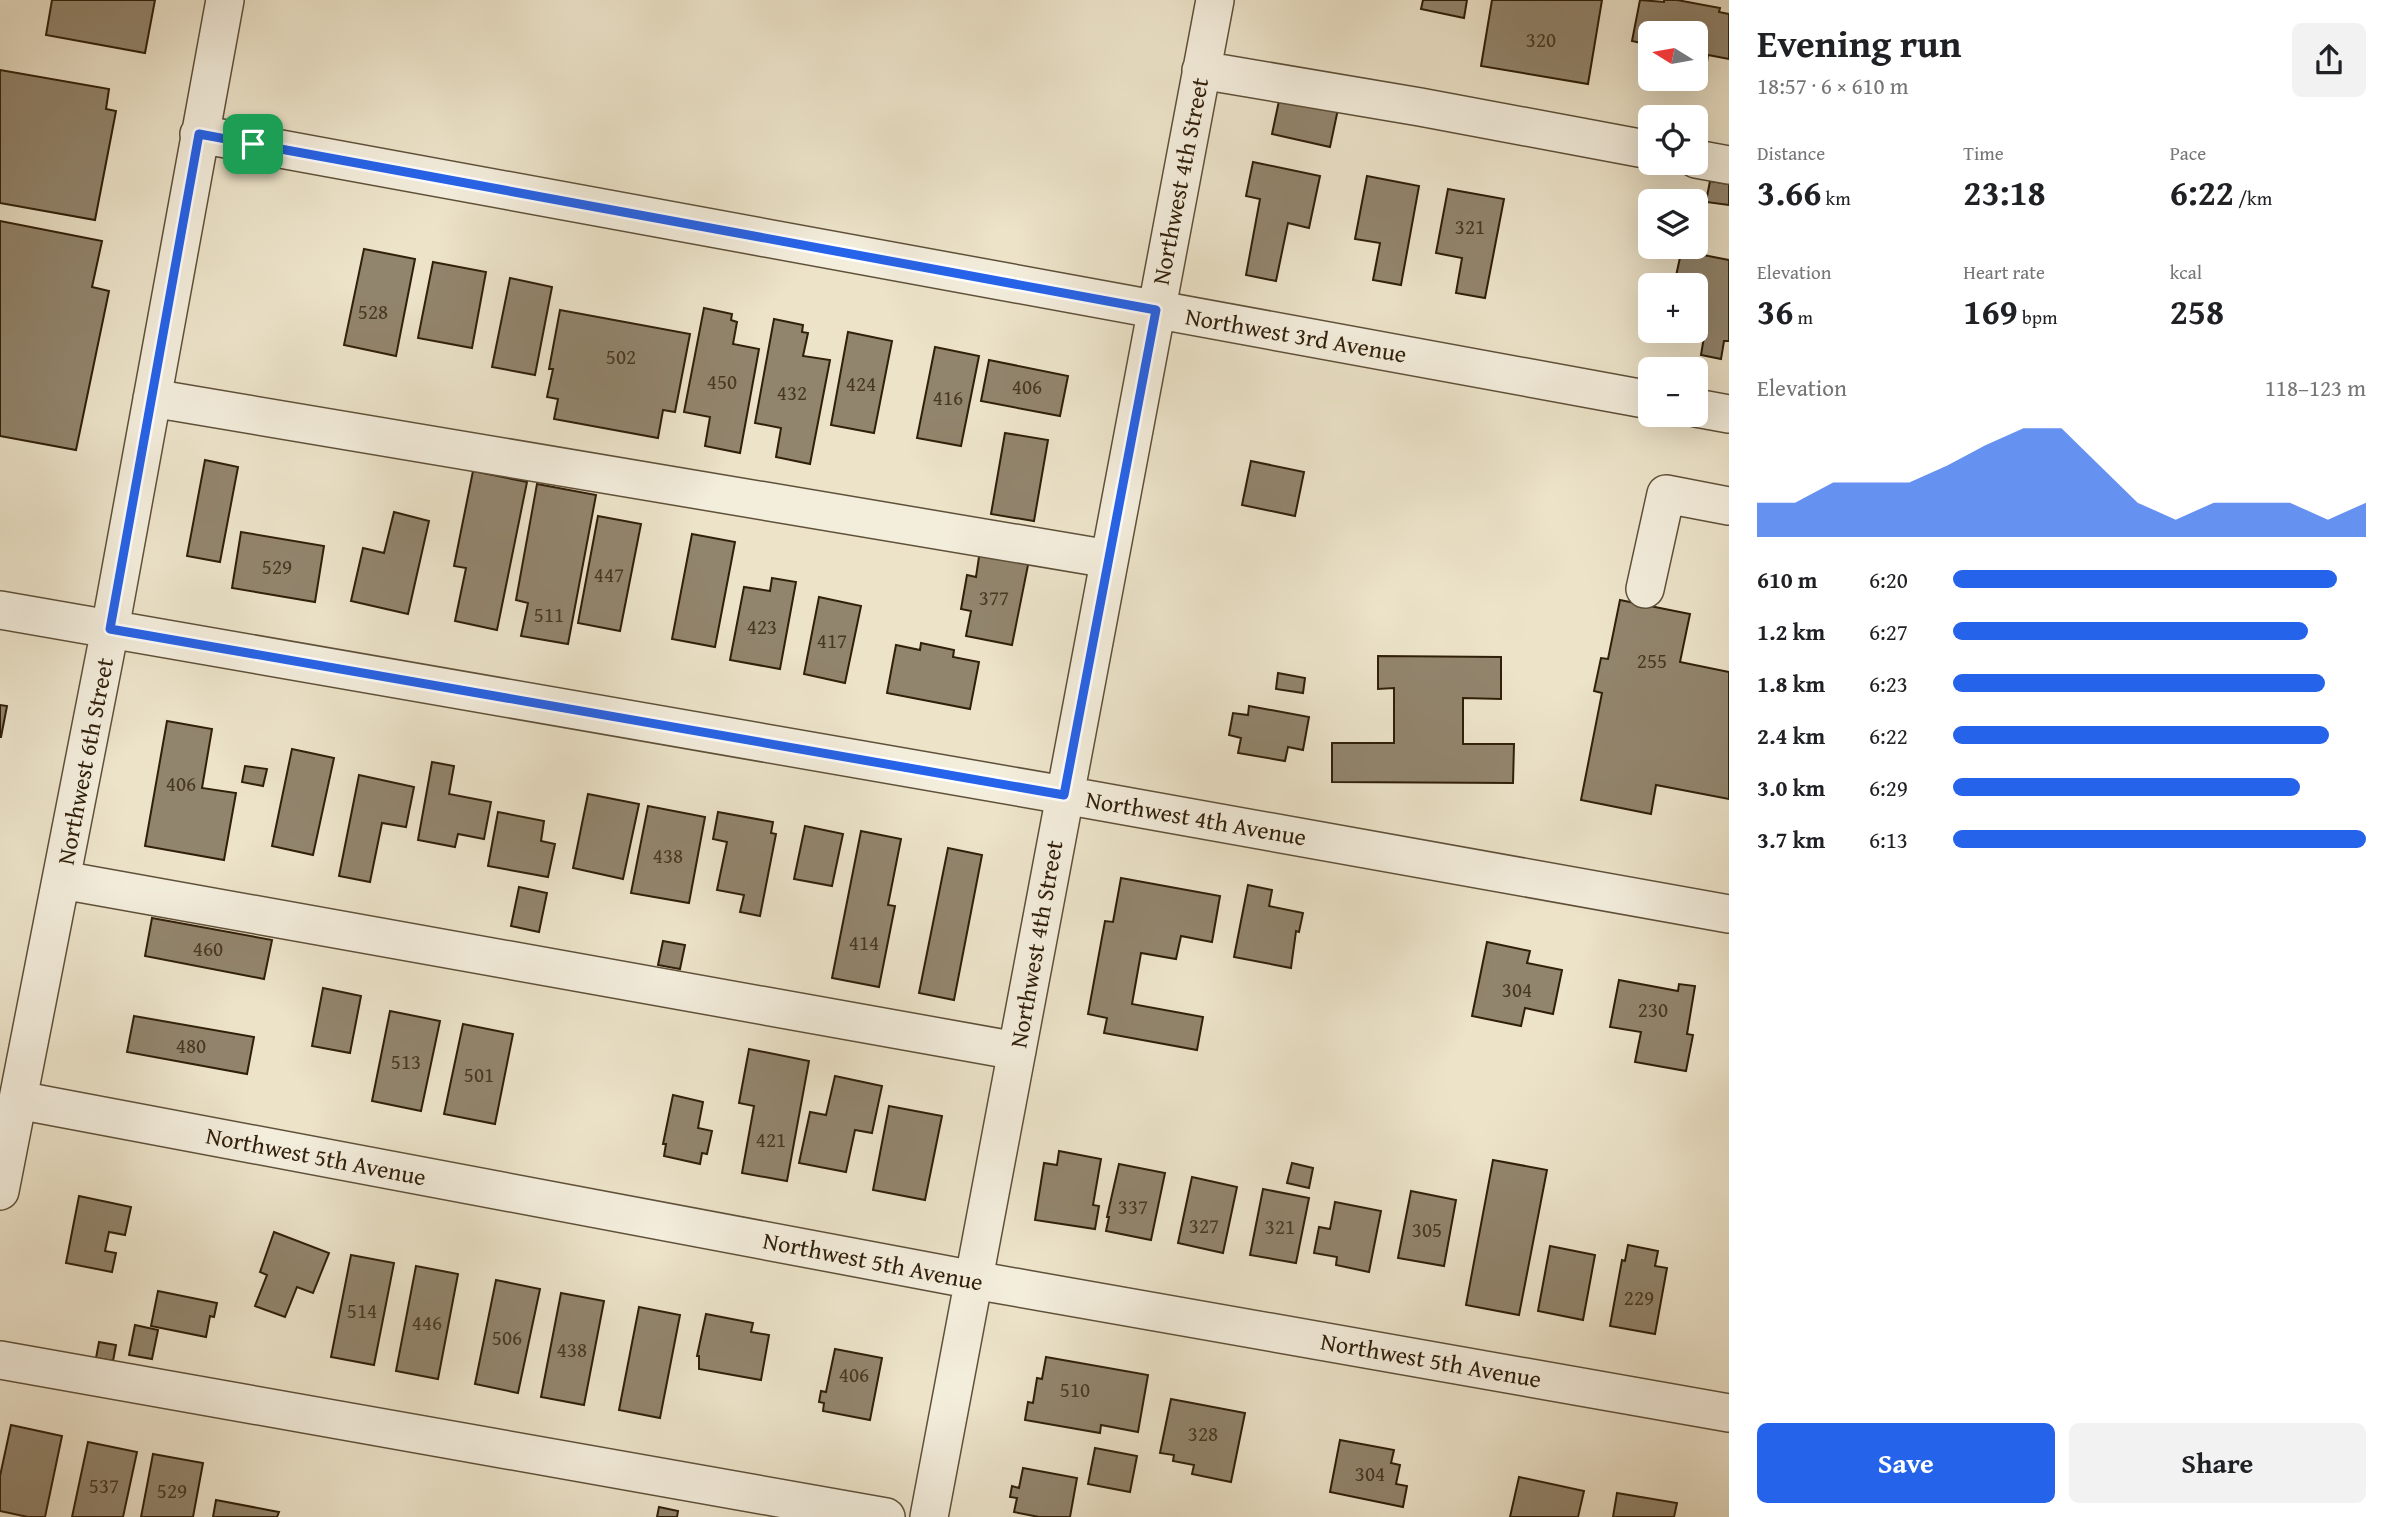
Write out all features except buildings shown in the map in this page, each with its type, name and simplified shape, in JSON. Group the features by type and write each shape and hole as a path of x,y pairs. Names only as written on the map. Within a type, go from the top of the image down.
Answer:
{"street":[{"name":"Northwest 6th Street","path":"0,1191 110,629 225,0"},
{"name":"Northwest 4th Street","path":"929,1517 1215,0"},
{"path":"1201,70 1638,148"},
{"name":"Northwest 3rd Avenue","path":"199,134 1638,398"},
{"path":"1708,161 1729,165"},
{"path":"152,398 1108,559"},
{"path":"1708,410 1729,414"},
{"path":"1645,589 1666,494 1729,506"},
{"name":"Northwest 4th Avenue","path":"0,610 1729,914"},
{"path":"61,880 1017,1051"},
{"name":"Northwest 5th Avenue","path":"18,1100 974,1280 1729,1413"},
{"path":"0,1360 886,1517"}],"route":[{"path":"199,134 253,144 1156,310 1064,795 110,629 199,134"}]}
